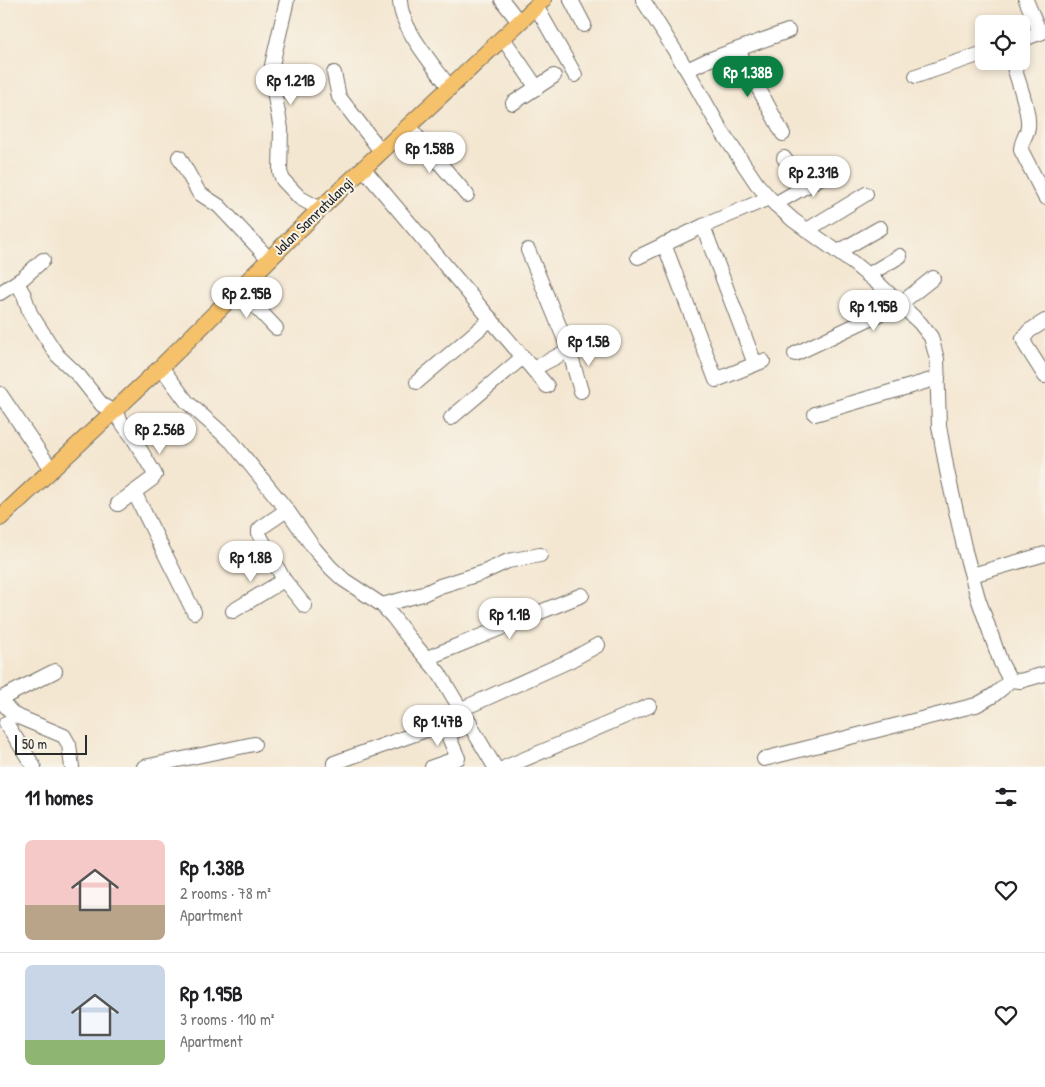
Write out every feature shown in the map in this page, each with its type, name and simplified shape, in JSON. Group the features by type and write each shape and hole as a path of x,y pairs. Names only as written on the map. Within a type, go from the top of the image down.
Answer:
{"main road":[{"name":"Jalan Samratulangi","path":"0,518 161,367 320,208 540,3"}],"street":[{"path":"287,0 272,65 273,86 281,129 280,172 284,180 300,198 320,208"},
{"path":"400,0 402,14 413,36 449,87"},
{"path":"502,0 519,22"},
{"path":"571,0 584,25"},
{"path":"643,0 687,70 722,132 752,178 772,201 807,230 868,274 920,323 931,337 937,359 942,446 972,575 1001,663 1010,680"},
{"path":"1026,0 1043,32 1030,37"},
{"path":"540,3 575,75"},
{"path":"687,70 708,60 788,32"},
{"path":"502,38 536,88"},
{"path":"738,50 782,134"},
{"path":"916,76 975,56"},
{"path":"1015,70 1028,115 1028,127 1021,150 1045,197"},
{"path":"334,73 339,97 381,151"},
{"path":"513,103 554,76"},
{"path":"408,126 467,195"},
{"path":"179,157 198,193 219,206 269,259"},
{"path":"784,158 804,186"},
{"path":"638,257 703,226 772,201 839,167"},
{"path":"363,168 547,386"},
{"path":"807,230 866,194"},
{"path":"664,244 716,380 759,363 703,226"},
{"path":"838,252 880,228"},
{"path":"528,250 569,350 581,392"},
{"path":"868,274 900,256"},
{"path":"0,293 17,283 43,260"},
{"path":"795,354 900,304 933,278"},
{"path":"17,283 24,295 30,313 57,355 79,376 102,406 114,412 132,436 154,475 152,479 118,504"},
{"path":"239,289 276,328"},
{"path":"417,382 491,319"},
{"path":"1045,321 1029,331 1023,339 1045,376"},
{"path":"533,369 569,350"},
{"path":"451,418 523,357"},
{"path":"161,367 187,402 232,442 287,510 313,547 339,576 382,605 393,617 439,673 470,722 495,767"},
{"path":"815,414 938,378"},
{"path":"0,394 51,469"},
{"path":"134,492 194,612"},
{"path":"287,510 262,527 258,534 284,580 305,606"},
{"path":"972,575 1045,554"},
{"path":"382,605 423,594 440,586 482,573 508,561 540,555"},
{"path":"233,611 284,580"},
{"path":"427,658 582,594"},
{"path":"462,709 598,646"},
{"path":"34,767 6,722 0,700 55,671"},
{"path":"1010,680 1020,681 1045,674"},
{"path":"764,759 976,705 1000,691 1010,680"},
{"path":"506,767 649,706"},
{"path":"6,722 64,736 69,745 72,767"},
{"path":"448,735 470,722"},
{"path":"334,763 443,724 458,758 432,767"},
{"path":"144,767 254,744"}]}
